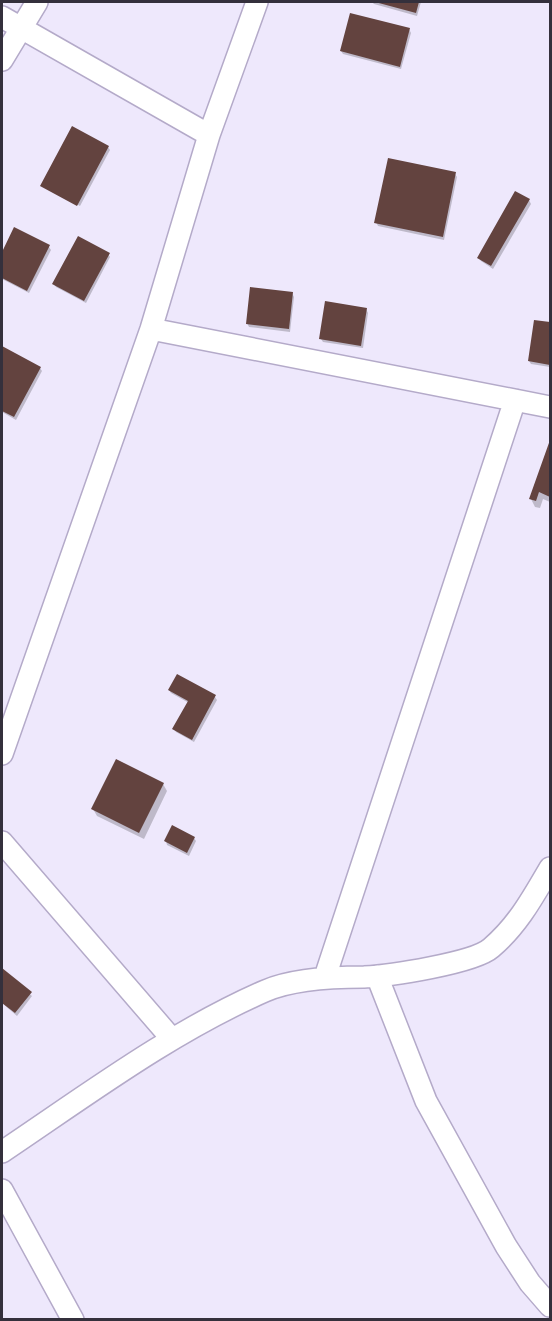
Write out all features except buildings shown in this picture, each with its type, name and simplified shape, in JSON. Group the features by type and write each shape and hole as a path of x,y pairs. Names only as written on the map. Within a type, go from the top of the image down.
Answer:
{"street":[{"path":"2,60 37,2"},
{"path":"2,754 151,328 209,135 257,2"},
{"path":"2,17 209,135"},
{"path":"151,328 550,407"},
{"path":"326,977 515,400"},
{"path":"2,842 172,1039"},
{"path":"2,1152 172,1039 221,1011 269,989 326,977 376,976 451,964 489,950 520,918 550,868"},
{"path":"376,976 426,1101 506,1246 530,1283 550,1306"},
{"path":"2,1190 73,1320"}]}
